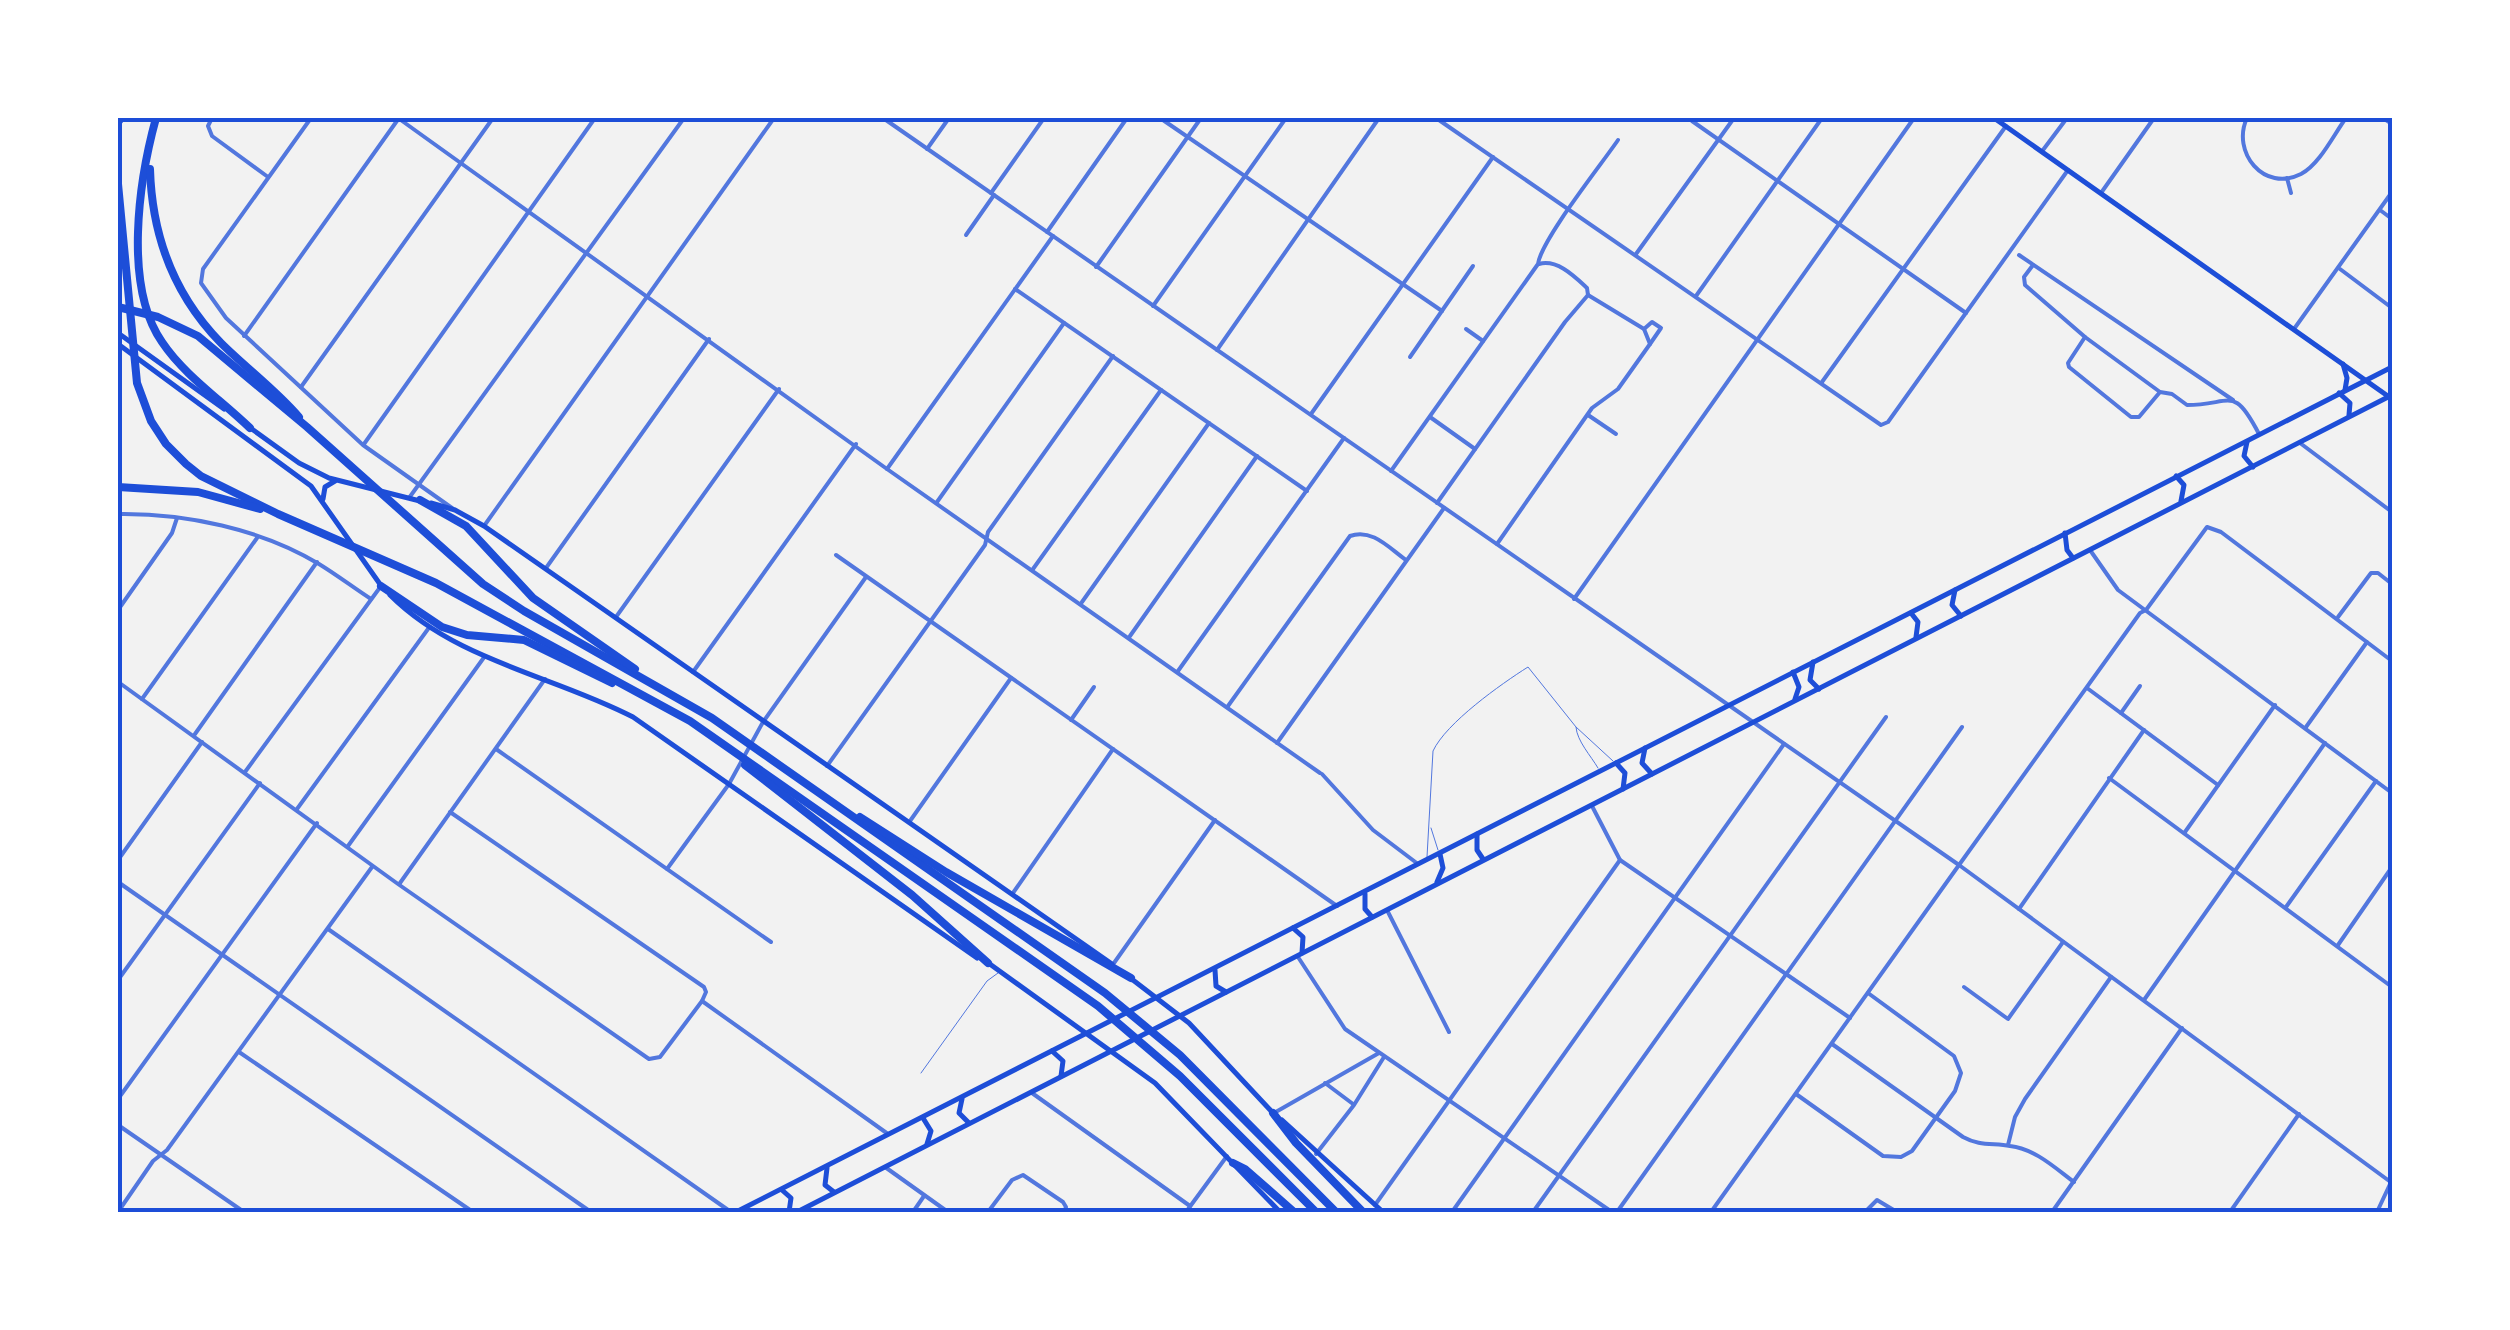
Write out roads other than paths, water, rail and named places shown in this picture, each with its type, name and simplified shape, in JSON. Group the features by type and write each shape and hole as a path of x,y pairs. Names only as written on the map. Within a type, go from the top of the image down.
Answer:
{"highway":[{"path":"156,118 142,195 139,239 142,292 150,320 172,355 250,428"},
{"path":"152,135 153,212 160,244 176,283 222,344 307,427"},
{"path":"118,184 134,368 151,422 166,444 194,471 278,514 436,583 638,691 719,741 1110,1016 1180,1076 1316,1212"},
{"path":"118,307 158,317 219,350 484,584 726,727 1147,1026 1336,1212"},
{"path":"118,487 198,492 278,514"},
{"path":"410,498 466,526 533,598 650,681"},
{"path":"381,586 442,627 524,640 594,675 638,691"},
{"path":"719,741 750,770 900,885 988,963"},
{"path":"839,806 1131,978"},
{"path":"1274,1113 1282,1127 1363,1212"},
{"path":"1230,1159 1294,1212"}],"main road":[{"path":"797,1212 2391,397 1994,118"},
{"path":"118,333 299,463 338,481 454,510 484,526 1113,964 1180,1016 1316,1154 1382,1212"},
{"path":"118,345 288,466 324,499 381,586 428,629 632,717 1114,1051 1164,1091 1280,1212"},
{"path":"2342,392 2347,378 2343,364"},
{"path":"734,1212 2392,366"},
{"path":"2342,392 2350,404 2348,418"},
{"path":"2248,440 2244,456 2253,466"},
{"path":"2176,476 2184,486 2180,504"},
{"path":"324,499 325,487 338,481"},
{"path":"2065,533 2067,550 2074,558"},
{"path":"1955,590 1952,605 1962,616"},
{"path":"1911,612 1918,624 1915,640"},
{"path":"1813,662 1810,680 1819,689"},
{"path":"1793,672 1799,687 1793,702"},
{"path":"1644,748 1642,763 1652,774"},
{"path":"1616,763 1625,773 1623,788"},
{"path":"1477,834 1477,850 1484,860"},
{"path":"1436,884 1443,868 1440,853"},
{"path":"1366,891 1364,905 1372,917"},
{"path":"1293,928 1303,937 1300,954"},
{"path":"1216,967 1214,982 1226,992"},
{"path":"1052,1050 1064,1061 1060,1079"},
{"path":"963,1096 960,1113 971,1124"},
{"path":"922,1117 931,1130 925,1146"},
{"path":"828,1165 826,1184 835,1193"},
{"path":"782,1190 790,1198 789,1212"}],"street":[{"path":"212,118 208,126 212,136 268,177"},
{"path":"311,118 200,277 215,306 244,336 363,445 454,510"},
{"path":"244,336 399,118 936,504 1321,774 1373,830 1418,864"},
{"path":"301,388 492,118"},
{"path":"363,445 596,118"},
{"path":"410,498 684,118"},
{"path":"484,526 774,118"},
{"path":"883,118 1959,865 2144,1000 2392,1182 2376,1212"},
{"path":"927,149 949,118"},
{"path":"966,235 1044,118"},
{"path":"1047,232 1127,118"},
{"path":"1160,118 1442,311"},
{"path":"1096,267 1201,118"},
{"path":"1153,306 1286,118"},
{"path":"1216,350 1378,118"},
{"path":"1436,118 1878,423 1885,424 2068,170"},
{"path":"1636,254 1734,118"},
{"path":"1696,296 1822,118"},
{"path":"1574,599 1914,118"},
{"path":"2042,152 2067,118"},
{"path":"2101,193 2154,118"},
{"path":"2248,118 2241,141 2249,161 2265,174 2287,178 2310,167 2346,118"},
{"path":"2383,118 2392,124"},
{"path":"1692,120 1966,313"},
{"path":"1822,383 2006,126"},
{"path":"1391,472 1538,264 1539,256 1618,140"},
{"path":"1310,415 1493,156"},
{"path":"2287,178 2291,193"},
{"path":"2294,329 2392,192"},
{"path":"2380,210 2392,219"},
{"path":"887,469 1053,236"},
{"path":"2019,254 2233,400 2248,413 2259,434"},
{"path":"1538,264 1555,264 1583,283 1588,295 1644,329 1650,342"},
{"path":"2034,265 2024,277 2025,285 2085,338 2160,392 2172,394 2187,405 2233,400"},
{"path":"1410,357 1473,266"},
{"path":"2339,268 2392,308"},
{"path":"1016,289 1307,491"},
{"path":"1437,503 1588,295"},
{"path":"1496,545 1588,415 1598,402 1618,389 1661,328 1652,322 1644,329"},
{"path":"936,504 1064,323"},
{"path":"1466,329 1483,341"},
{"path":"2085,338 2069,366 2131,417 2139,416 2160,392"},
{"path":"545,570 709,340"},
{"path":"827,766 1113,356"},
{"path":"615,618 780,390"},
{"path":"1032,570 1161,390"},
{"path":"1588,415 1616,434"},
{"path":"1430,418 1475,449"},
{"path":"1080,604 1209,423"},
{"path":"1177,672 1344,438"},
{"path":"2300,443 2392,512"},
{"path":"692,672 856,444"},
{"path":"1128,638 1257,456"},
{"path":"1277,742 1444,508"},
{"path":"118,514 224,526 317,562 371,599"},
{"path":"118,610 172,533 177,518"},
{"path":"1711,1212 2140,613 2210,526 2392,660"},
{"path":"1227,708 1350,536 1362,532 1370,535 1406,560"},
{"path":"142,699 257,538"},
{"path":"2090,550 2114,585 2392,793"},
{"path":"836,556 1337,906"},
{"path":"194,735 317,562"},
{"path":"2337,618 2370,574 2378,573 2392,584"},
{"path":"668,869 729,784 763,722 866,577"},
{"path":"245,772 381,586"},
{"path":"297,809 428,629"},
{"path":"2306,728 2367,642"},
{"path":"348,846 485,656"},
{"path":"908,824 1012,678"},
{"path":"398,884 545,679"},
{"path":"121,684 398,884 649,1059 656,1059 702,1002 706,992 698,982 450,812"},
{"path":"2120,712 2140,686"},
{"path":"1071,720 1094,687"},
{"path":"2087,688 2218,784"},
{"path":"2184,833 2275,705"},
{"path":"1534,1212 1886,718"},
{"path":"1300,954 1338,1022 1614,1212 1962,727"},
{"path":"2019,909 2144,730"},
{"path":"118,860 202,742"},
{"path":"2144,1000 2325,743"},
{"path":"1452,1212 1784,744"},
{"path":"496,749 771,942"},
{"path":"1012,895 1113,750"},
{"path":"2109,778 2392,987"},
{"path":"2285,908 2376,781"},
{"path":"118,980 260,782"},
{"path":"1592,805 1620,860 1850,1018"},
{"path":"1113,964 1215,820"},
{"path":"118,1099 317,824"},
{"path":"1374,1206 1620,860"},
{"path":"118,1212 374,865"},
{"path":"2337,946 2392,867"},
{"path":"118,882 591,1212"},
{"path":"1387,910 1449,1032"},
{"path":"328,928 734,1212"},
{"path":"1964,986 2008,1018 2063,942"},
{"path":"2008,1145 2015,1117 2025,1099 2111,977"},
{"path":"1796,1094 1878,1153 1891,1158 1908,1154 1959,1086 1957,1060 1868,993"},
{"path":"702,1002 888,1134"},
{"path":"2052,1212 2182,1028"},
{"path":"1832,1044 1973,1143 2008,1145 2042,1158 2074,1182"},
{"path":"239,1052 473,1212"},
{"path":"1274,1113 1382,1055"},
{"path":"1316,1154 1354,1105 1382,1055"},
{"path":"1324,1083 1354,1105"},
{"path":"1031,1092 1190,1206"},
{"path":"2230,1212 2299,1114"},
{"path":"118,1125 242,1212"},
{"path":"1186,1212 1230,1159"},
{"path":"884,1167 948,1212"},
{"path":"988,1212 1019,1176 1028,1177 1065,1210"},
{"path":"913,1212 924,1196"},
{"path":"1865,1212 1877,1200 1897,1212"}],"lane":[{"path":"1428,859 1426,843 1436,744 1508,680 1528,668 1576,728 1616,763"},
{"path":"1576,728 1577,737 1600,771"},
{"path":"1429,825 1440,853"},
{"path":"921,1073 988,981 1000,971"}]}
